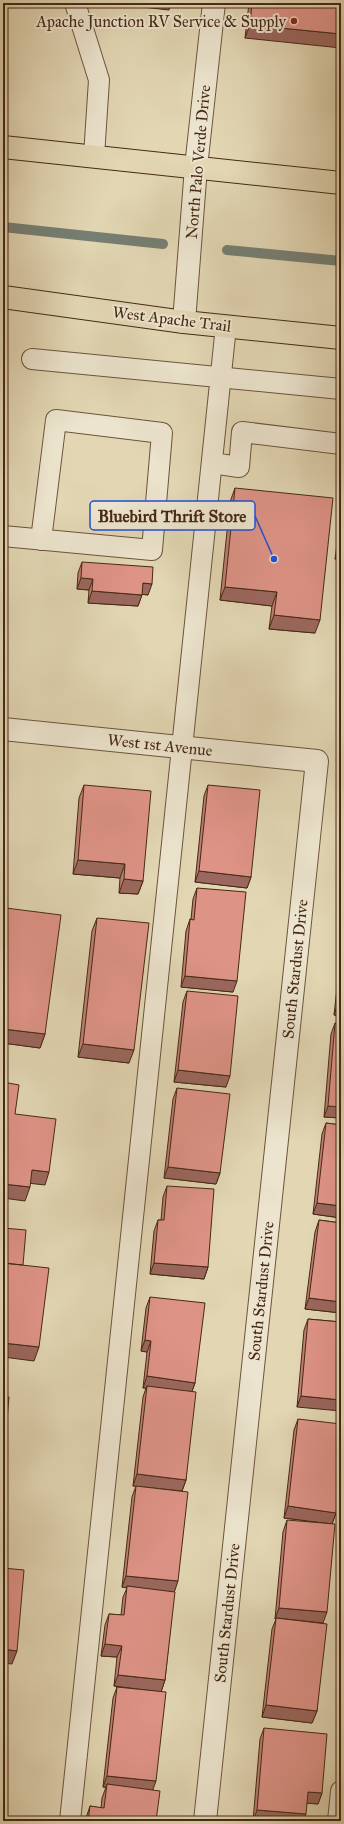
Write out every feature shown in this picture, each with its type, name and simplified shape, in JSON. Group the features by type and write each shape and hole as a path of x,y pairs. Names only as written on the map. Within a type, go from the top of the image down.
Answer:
{"main road":[{"path":"3,147 341,183"},
{"name":"West Apache Trail","path":"3,298 184,322 341,338"}],"street":[{"name":"North Palo Verde Drive","path":"184,322 196,167 214,3"},
{"name":"West 1st Avenue","path":"3,729 317,761"},
{"name":"South Stardust Drive","path":"205,1821 317,761"}],"lane":[{"path":"75,3 100,80 94,156"},
{"path":"70,1821 226,326"},
{"path":"32,359 221,376 341,389"},
{"path":"3,536 41,540 152,550 162,433 56,420 41,540"},
{"path":"212,463 239,467 242,432 341,444"},
{"path":"338,1821 341,1791"}],"building":[{"name":"Apache Junction RV Service & Supply","path":"252,3 341,3 341,34 250,25"},
{"path":"235,488 333,498 320,620 274,615 277,592 225,587"},
{"path":"341,530 341,553 338,552"},
{"path":"82,562 153,567 152,584 143,583 142,595 92,591 93,579 81,578"},
{"path":"84,785 151,791 143,881 124,879 125,864 78,860"},
{"path":"208,785 260,790 251,877 199,871"},
{"path":"197,888 246,892 237,981 185,976 190,919 194,920"},
{"path":"6,908 61,915 45,1034 3,1029 3,932"},
{"path":"97,918 149,923 134,1050 83,1044"},
{"path":"341,978 341,1004 338,1003"},
{"path":"187,991 238,996 230,1076 178,1070"},
{"path":"335,1023 341,1024 341,1107 328,1106"},
{"path":"3,1082 19,1085 15,1114 56,1119 49,1172 32,1170 30,1187 3,1184"},
{"path":"177,1088 230,1094 220,1173 168,1167"},
{"path":"326,1123 341,1125 341,1206 317,1203"},
{"path":"167,1186 214,1189 208,1267 154,1263 158,1220 164,1220"},
{"path":"319,1220 341,1223 341,1302 309,1298"},
{"path":"3,1228 26,1230 23,1265 3,1263"},
{"path":"3,1263 49,1268 39,1347 3,1343"},
{"path":"150,1297 205,1303 195,1383 147,1376 151,1341 145,1340"},
{"path":"308,1319 341,1322 341,1400 301,1396"},
{"path":"147,1386 196,1392 186,1480 137,1474"},
{"path":"3,1396 9,1397 3,1465"},
{"path":"298,1419 341,1424 341,1472 336,1513 288,1506"},
{"path":"136,1486 188,1492 178,1581 126,1576"},
{"path":"287,1520 335,1524 327,1612 279,1608"},
{"path":"3,1568 24,1570 17,1651 3,1649"},
{"path":"127,1586 175,1592 165,1680 118,1675 122,1646 105,1644 109,1614 124,1615"},
{"path":"276,1618 327,1624 317,1711 266,1705"},
{"path":"117,1687 166,1692 156,1781 107,1776"},
{"path":"264,1728 327,1734 322,1793 308,1792 306,1814 257,1810"},
{"path":"107,1784 160,1791 156,1821 88,1821 90,1806 104,1808"},
{"path":"256,1819 276,1821 255,1821"}],"waterway":[{"path":"3,227 163,244"},
{"path":"227,250 341,261"}],"place":[{"name":"Apache Junction RV Service & Supply","path":"294,21"},
{"name":"Bluebird Thrift Store","path":"274,559"}]}
